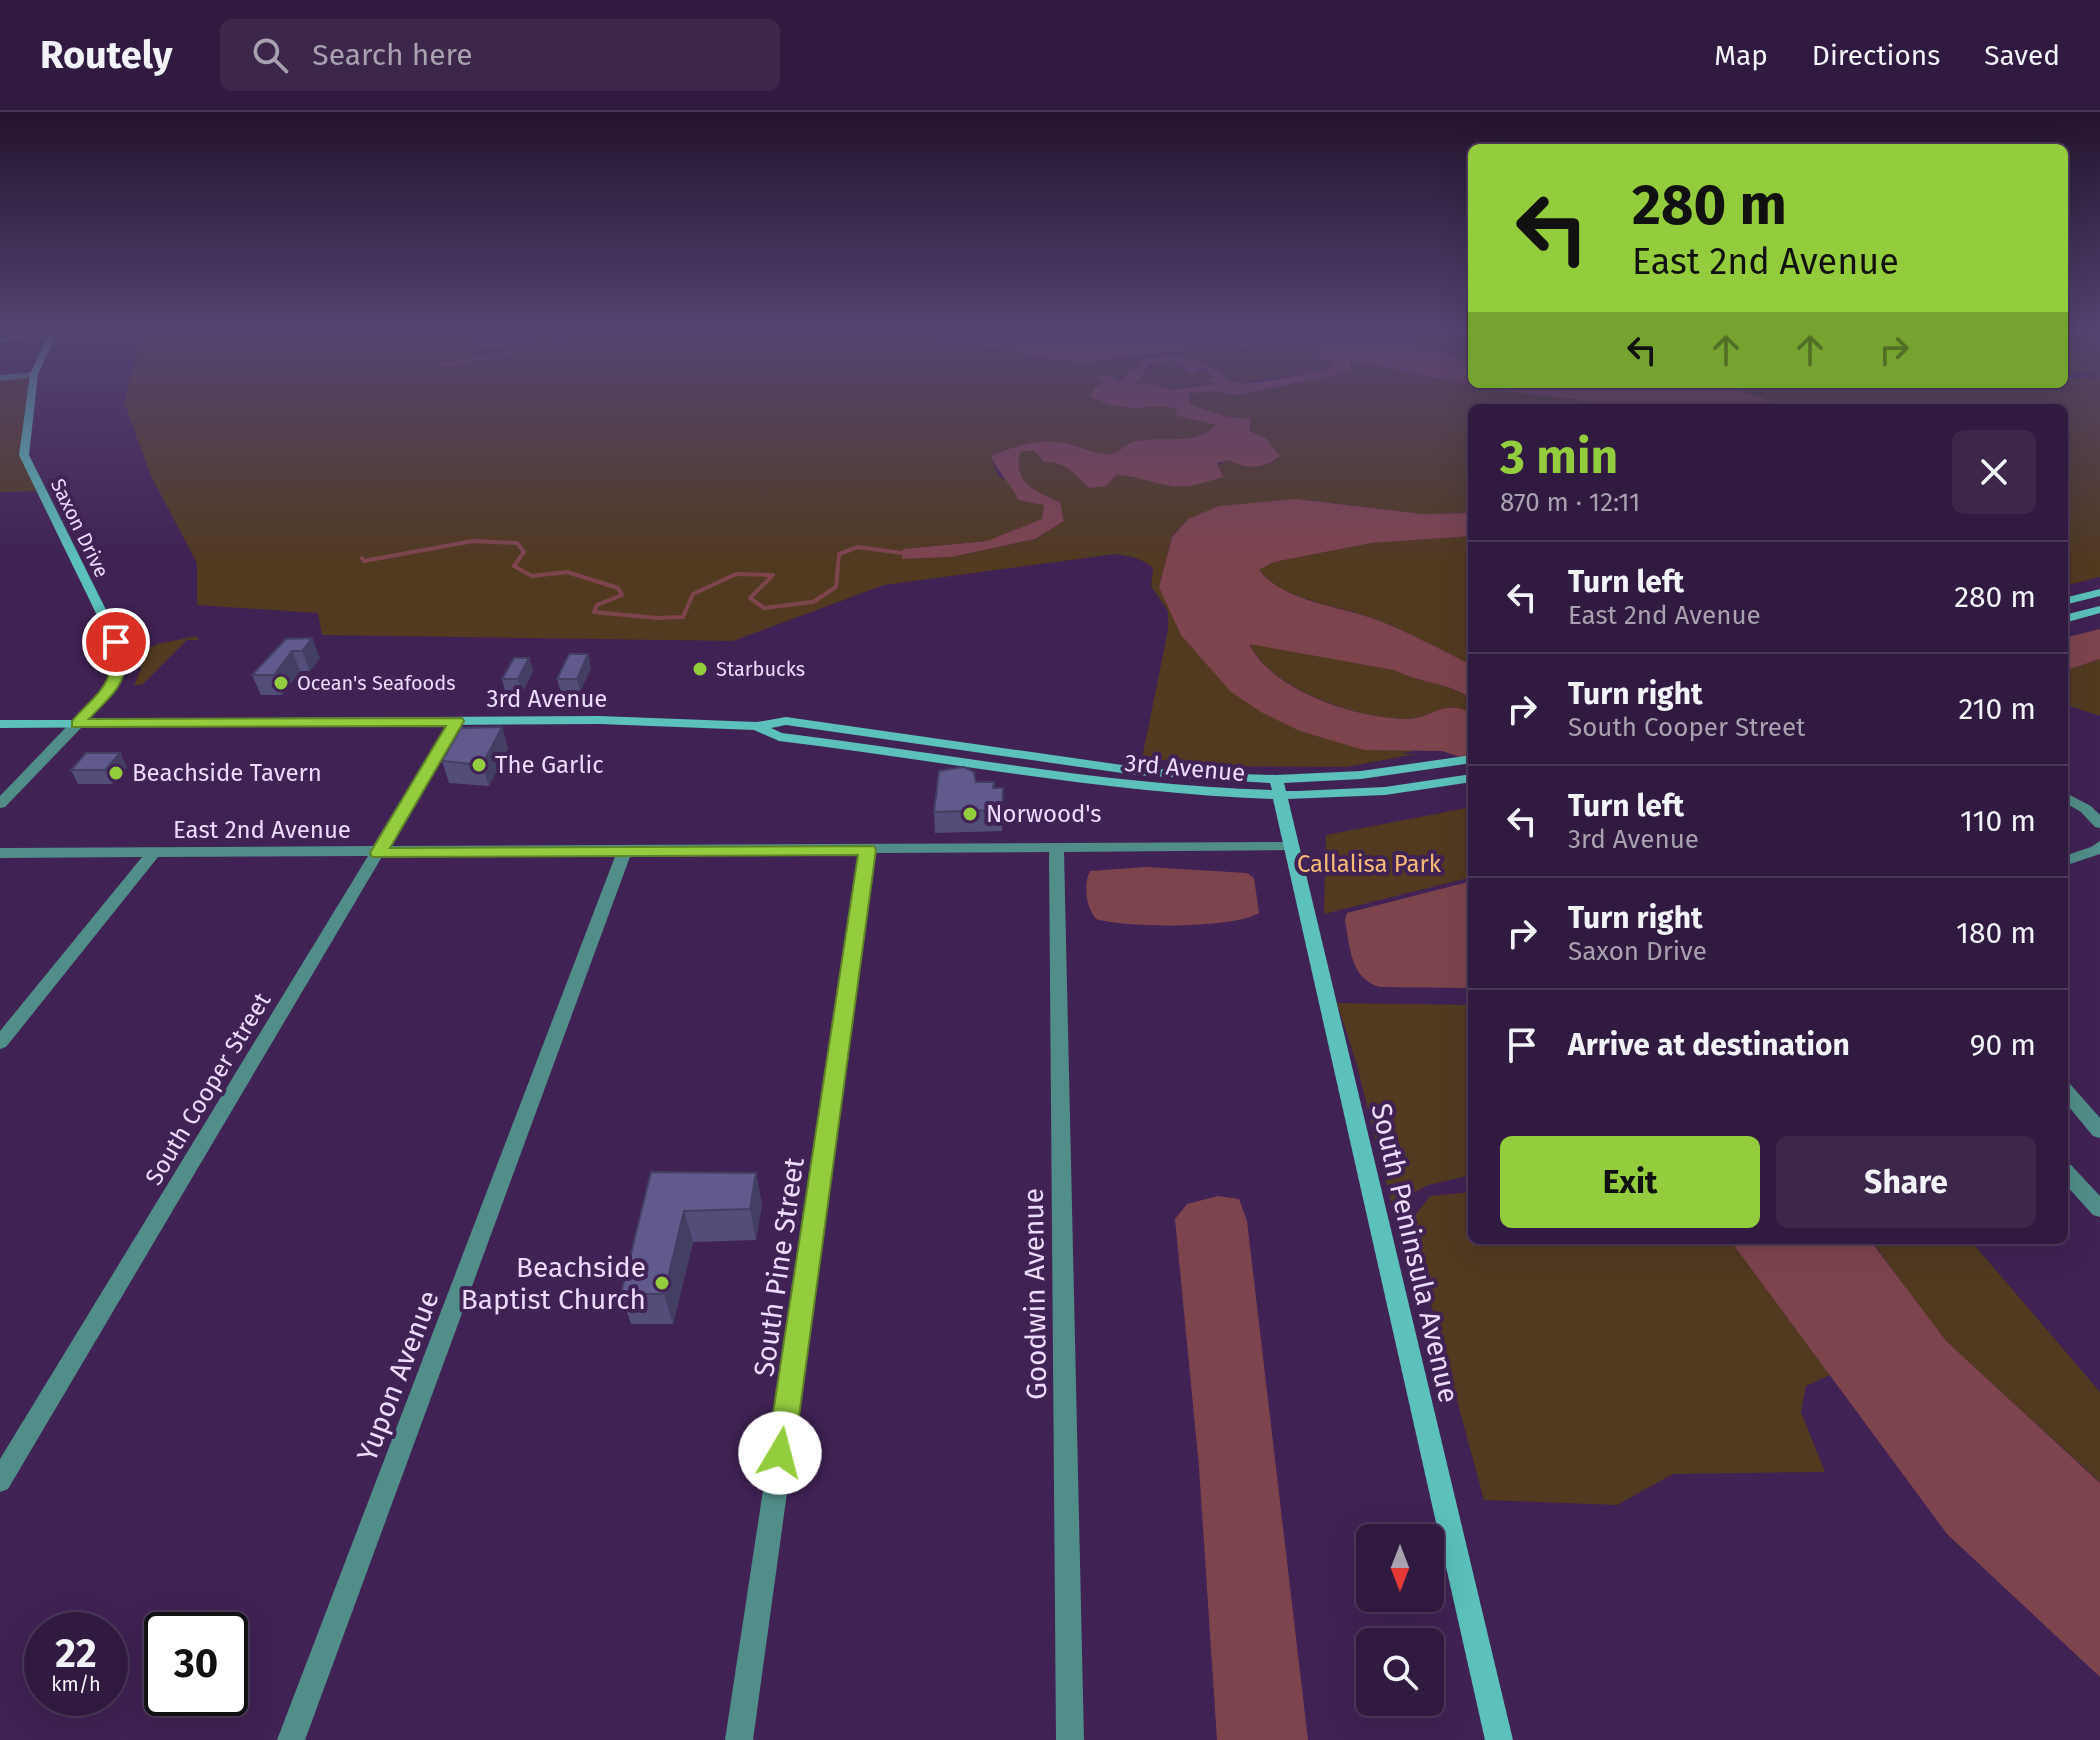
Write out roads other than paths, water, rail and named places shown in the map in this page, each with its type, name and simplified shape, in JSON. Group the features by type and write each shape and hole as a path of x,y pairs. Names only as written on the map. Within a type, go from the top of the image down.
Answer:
{"main road":[{"name":"Saxon Drive","path":"30,409 24,455 119,652 117,679 77,724"},
{"path":"2068,601 2100,592"},
{"path":"2068,618 2100,609"},
{"name":"3rd Avenue","path":"0,724 600,720 757,726 786,721 1136,771 1276,779 1361,775 1468,760"},
{"name":"3rd Avenue","path":"757,726 779,737 1176,792 1280,796 1371,792 1465,780"},
{"path":"968,778 983,765 1010,759 1074,768 1136,771"},
{"name":"South Peninsula Avenue","path":"1276,779 1499,1740"}],"street":[{"name":"South Cooper Street","path":"0,1481 456,721"},
{"path":"0,804 77,724"},
{"path":"2068,798 2086,809 2100,824"},
{"path":"2068,860 2096,850 2100,845"},
{"name":"East 2nd Avenue","path":"0,853 1292,846"},
{"name":"Goodwin Avenue","path":"1056,848 1070,1740"},
{"name":"South Pine Street","path":"739,1740 868,850"},
{"name":"Yupon Avenue","path":"291,1740 624,852"},
{"path":"0,1043 152,854"},
{"path":"2068,1094 2100,1131"},
{"path":"2068,1174 2100,1209"}],"waterway":[{"path":"362,558 364,561 473,541 517,543 524,552 514,566 532,576 567,572 618,588 622,595 597,605 594,612 657,618 683,617 693,594 736,574 773,575 750,598 764,608 813,602 836,587 839,554 858,547 902,553"}],"place":[{"name":"Starbucks","path":"700,669"},
{"name":"Ocean's Seafoods","path":"281,683"},
{"name":"The Garlic","path":"479,765"},
{"name":"Beachside Tavern","path":"116,773"},
{"name":"Norwood's","path":"970,814"},
{"name":"Beachside Baptist Church","path":"662,1283"}],"park label":[{"name":"Callalisa Park","path":"1369,864"}]}
